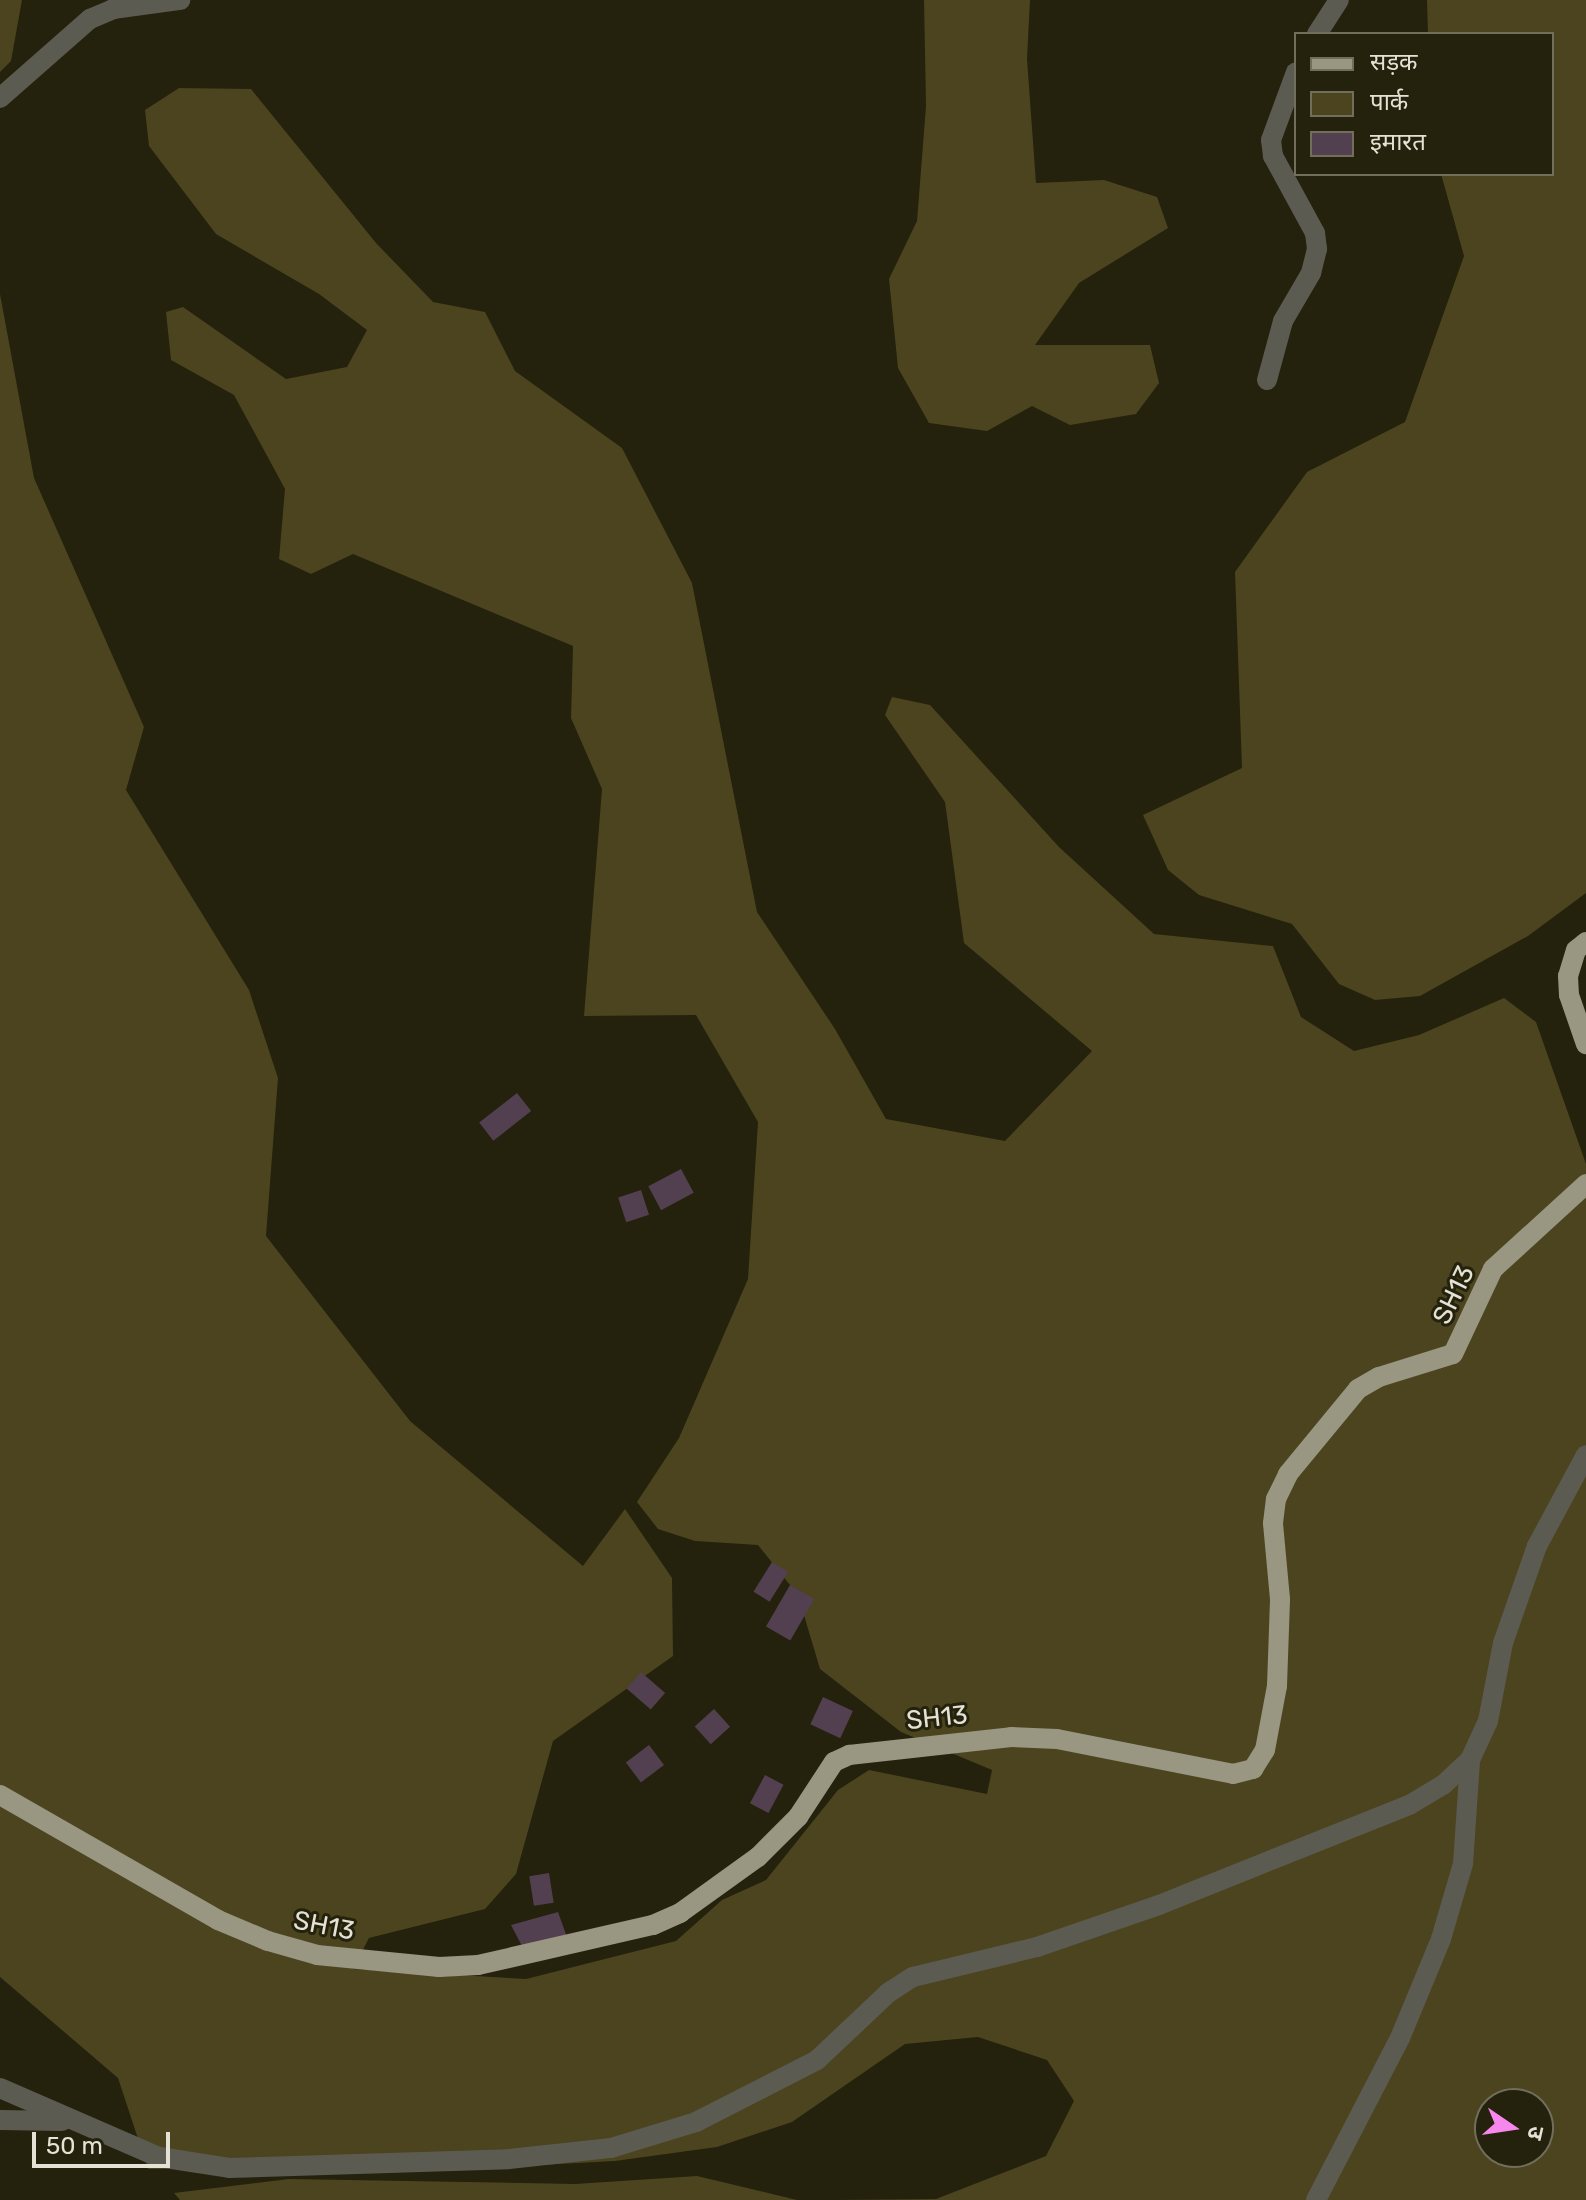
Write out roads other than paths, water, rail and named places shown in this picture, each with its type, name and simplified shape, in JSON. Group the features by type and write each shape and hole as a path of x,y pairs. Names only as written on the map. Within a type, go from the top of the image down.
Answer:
{"main road":[{"path":"1586,942 1570,961 1568,976 1569,995 1586,1044"},
{"name":"SH13","path":"0,1795 218,1920 268,1941 317,1955 439,1967 478,1965 653,1925 680,1913 758,1857 798,1817 834,1762 849,1755 1011,1737 1057,1739 1233,1774 1253,1769 1265,1750 1277,1686 1280,1599 1273,1523 1276,1499 1288,1474 1358,1389 1379,1377 1453,1354 1493,1269 1586,1184"}],"street":[{"path":"0,98 90,19 113,9 180,0"},
{"path":"1318,32 1339,0"},
{"path":"1267,380 1283,321 1311,273 1317,249 1315,233 1273,156 1271,140 1294,77"},
{"path":"1316,2200 1400,2038 1441,1939 1463,1864 1470,1760 1488,1721 1503,1643 1537,1546 1586,1455"},
{"path":"0,2088 70,2121 159,2157 229,2168 509,2159 611,2148 696,2122 767,2090 817,2060 888,1993 913,1977 1037,1947 1159,1905 1411,1804 1470,1760"},
{"path":"0,2120 70,2121"}]}
